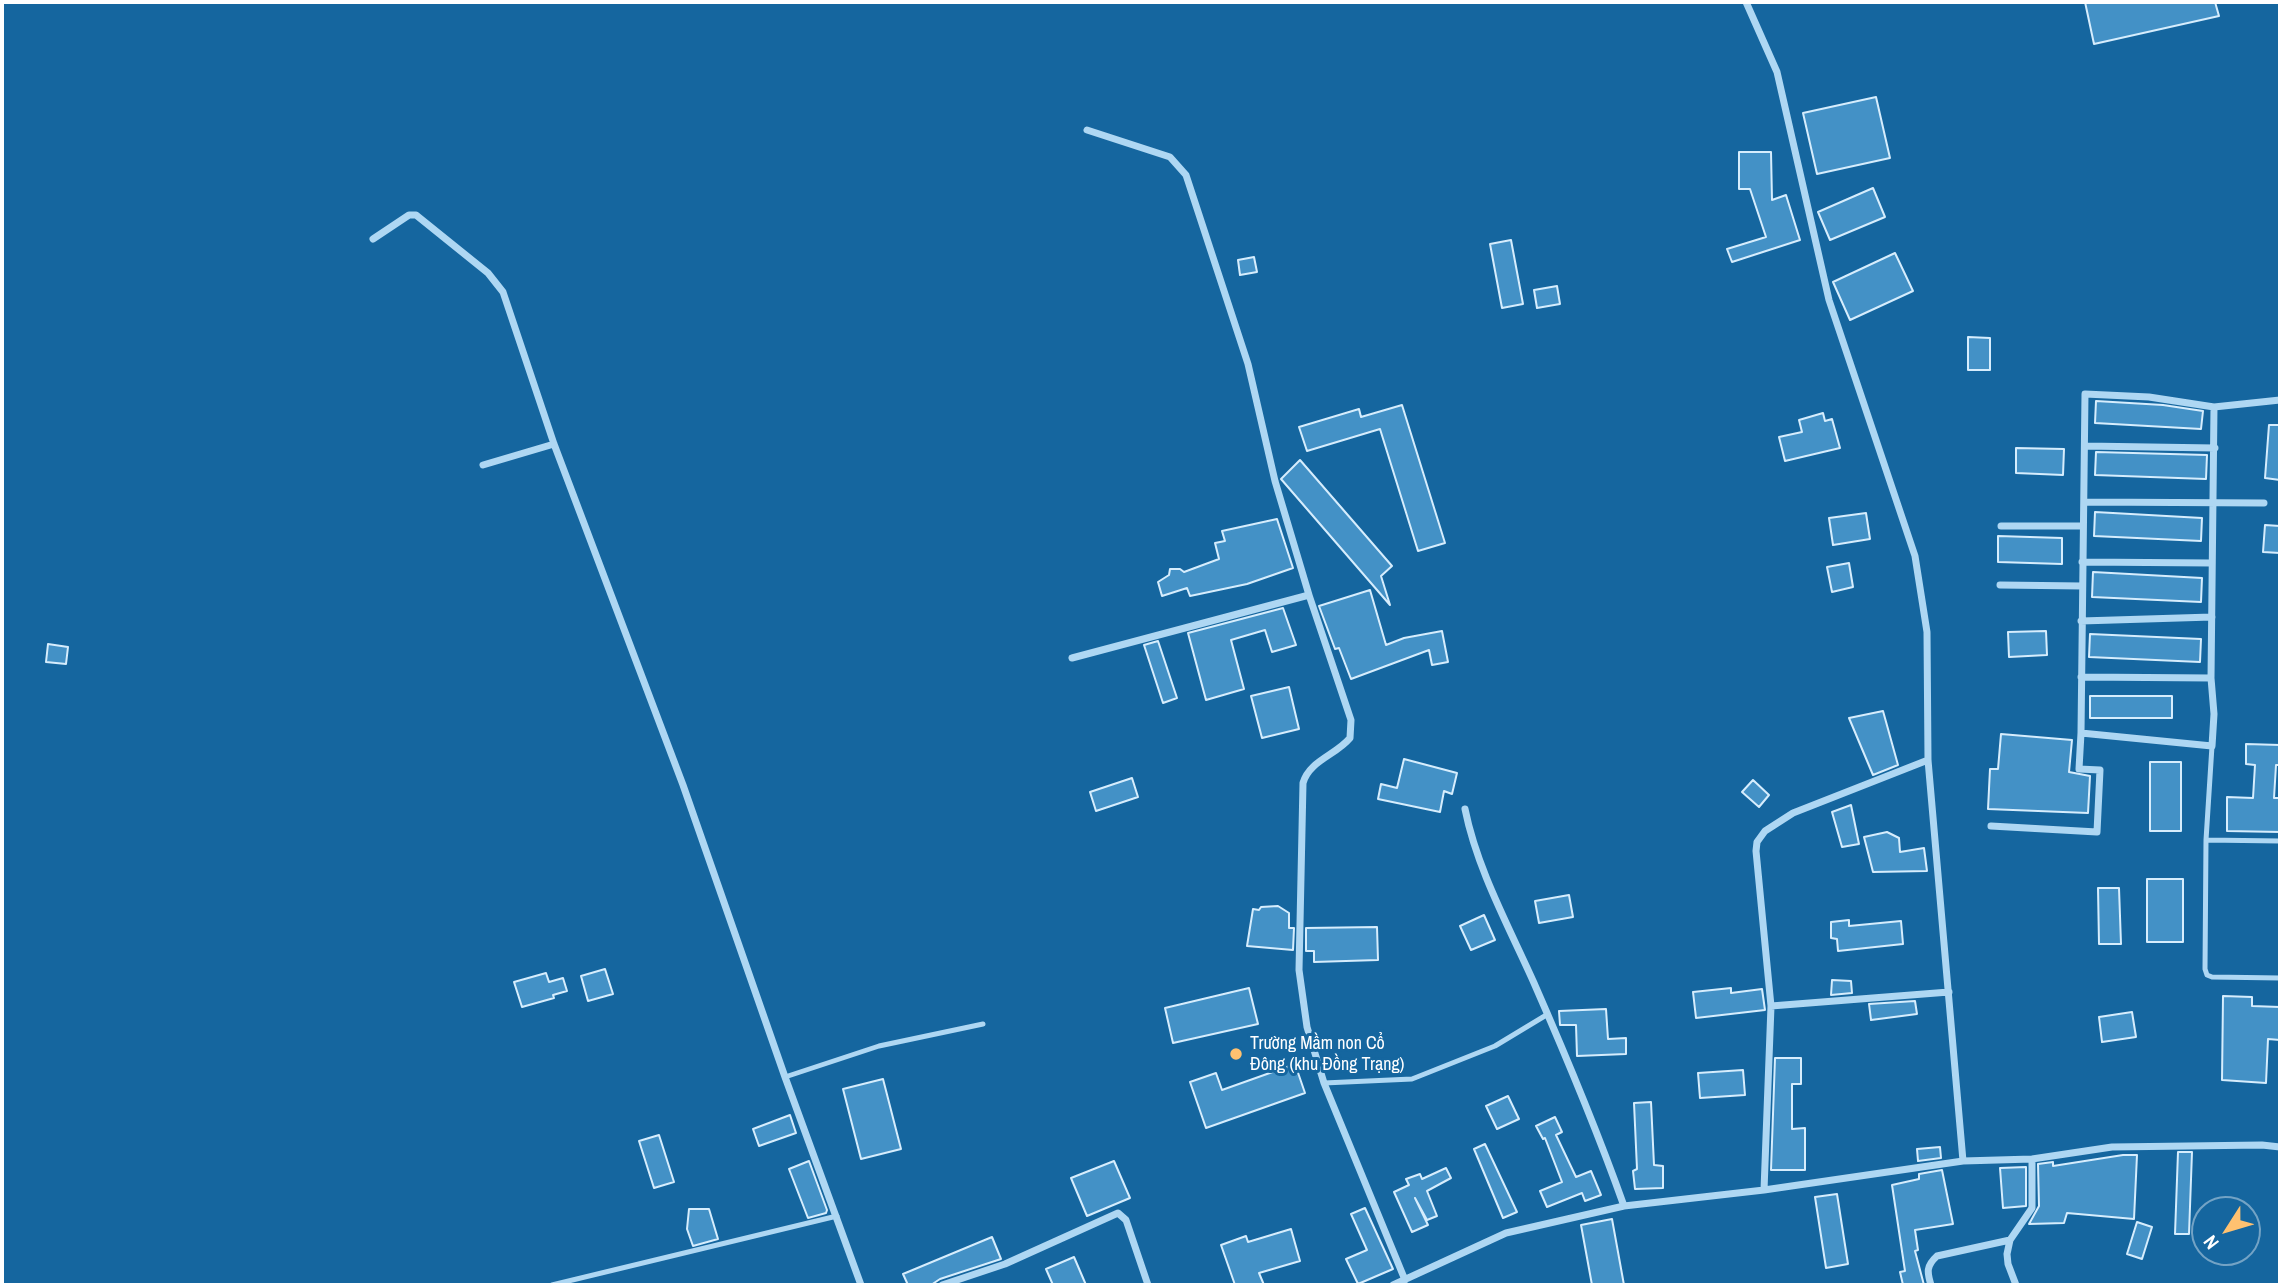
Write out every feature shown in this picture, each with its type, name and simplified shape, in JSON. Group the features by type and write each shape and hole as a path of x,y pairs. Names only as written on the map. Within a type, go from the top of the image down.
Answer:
{"street":[{"path":"1746,2 1777,72 1829,300 1915,556 1927,632 1928,760 1963,1161"},
{"path":"1087,130 1170,157 1186,175 1248,364 1275,481 1309,595 1351,720 1352,731 1345,743 1305,775 1302,796 1299,970 1307,1027 1324,1083 1406,1282"},
{"path":"373,239 409,215 416,215 488,273 503,292 554,444 684,785 785,1077 861,1285"},
{"path":"1991,826 2097,832 2100,770 2079,769 2085,394 2149,397 2214,407 2280,400"},
{"path":"2081,733 2212,746 2214,407"},
{"path":"483,465 554,444"},
{"path":"2085,446 2215,447"},
{"path":"2084,502 2264,503"},
{"path":"2001,526 2083,526"},
{"path":"2082,562 2212,563"},
{"path":"2000,585 2082,586"},
{"path":"1072,658 1309,595"},
{"path":"2081,621 2212,617"},
{"path":"2081,677 2211,678"},
{"path":"1764,1190 1771,1006 1756,851 1761,835 1793,813 1928,760"},
{"path":"1465,809 1479,857 1548,1014 1624,1206"},
{"path":"1771,1006 1949,992"},
{"path":"1393,1285 1406,1282 1506,1233 1624,1206 1764,1190 1963,1161 2032,1159 2112,1147 2280,1147"},
{"path":"2016,1285 2007,1254 2010,1240 2032,1208 2032,1159"},
{"path":"942,1285 1005,1264 1118,1213 1126,1220 1148,1285"},
{"path":"1931,1285 1927,1271 1937,1256 2010,1240"}],"lane":[{"path":"2212,746 2206,840 2205,969 2207,975 2280,978"},
{"path":"2206,840 2280,842"},
{"path":"1324,1083 1412,1079 1495,1046 1548,1014"},
{"path":"785,1077 879,1046 983,1024"},
{"path":"552,1285 836,1216"}],"building":[{"path":"2085,2 2215,2 2219,16 2094,44"},
{"path":"1876,97 1890,158 1817,174 1803,113"},
{"path":"1739,152 1771,152 1772,200 1786,195 1800,240 1732,262 1727,249 1766,237 1750,189 1739,189"},
{"path":"1873,188 1885,217 1830,240 1818,212"},
{"path":"1511,240 1523,304 1502,308 1490,244"},
{"path":"1895,253 1913,291 1850,320 1833,282"},
{"path":"1254,257 1257,272 1240,275 1238,260"},
{"path":"1557,286 1560,304 1537,308 1534,290"},
{"path":"1968,337 1990,338 1990,370 1968,370"},
{"path":"2096,401 2163,405 2203,411 2201,429 2095,423"},
{"path":"1402,405 1445,543 1418,551 1380,429 1307,451 1299,427 1359,409 1361,417"},
{"path":"1823,413 1825,421 1832,419 1840,448 1785,461 1779,437 1802,432 1799,420"},
{"path":"2269,425 2280,425 2280,480 2265,478"},
{"path":"2016,448 2064,449 2063,475 2016,473"},
{"path":"2096,452 2207,455 2206,479 2095,475"},
{"path":"1300,460 1392,566 1381,576 1390,605 1281,479"},
{"path":"2095,512 2202,518 2201,541 2094,536"},
{"path":"1866,513 1870,539 1833,545 1829,518"},
{"path":"1277,519 1293,568 1247,584 1190,596 1187,588 1162,596 1158,582 1169,575 1170,569 1184,572 1219,559 1215,543 1225,541 1222,531"},
{"path":"2265,525 2280,526 2280,553 2263,552"},
{"path":"1998,536 2062,538 2062,564 1998,562"},
{"path":"1849,563 1853,587 1832,592 1827,567"},
{"path":"2093,572 2202,578 2201,602 2092,597"},
{"path":"1370,590 1386,645 1404,638 1442,631 1448,662 1432,665 1429,650 1351,679 1339,648 1335,649 1319,606"},
{"path":"1283,608 1296,645 1272,652 1265,630 1231,640 1244,689 1206,700 1188,633"},
{"path":"2046,631 2047,655 2009,657 2008,632"},
{"path":"2090,634 2201,639 2200,662 2089,657"},
{"path":"1158,641 1177,698 1163,703 1144,645"},
{"path":"48,644 68,647 66,664 46,662"},
{"path":"1289,687 1299,729 1262,738 1251,696"},
{"path":"2090,696 2172,696 2172,718 2090,718"},
{"path":"1883,711 1898,765 1873,775 1849,718"},
{"path":"2001,734 2072,740 2069,772 2090,776 2088,813 1988,809 1990,769 1998,769"},
{"path":"2246,744 2280,745 2280,765 2276,765 2274,798 2280,798 2280,832 2227,831 2227,797 2253,798 2255,765 2246,764"},
{"path":"1404,759 1457,773 1452,794 1444,791 1440,812 1378,799 1381,784 1397,788"},
{"path":"2150,762 2181,762 2181,831 2150,831"},
{"path":"1132,778 1138,797 1096,811 1090,792"},
{"path":"1753,780 1769,795 1759,807 1742,792"},
{"path":"1851,805 1859,844 1842,847 1832,812"},
{"path":"1887,832 1899,838 1900,852 1924,848 1927,871 1873,872 1864,837"},
{"path":"2147,879 2183,879 2183,942 2147,942"},
{"path":"2098,888 2119,888 2121,944 2099,944"},
{"path":"1569,895 1573,917 1539,923 1535,901"},
{"path":"1278,906 1289,913 1289,928 1294,928 1293,950 1247,946 1253,909"},
{"path":"1484,915 1495,940 1471,950 1460,926"},
{"path":"1849,920 1849,926 1901,921 1903,944 1838,951 1837,939 1831,938 1831,922"},
{"path":"1377,927 1378,960 1314,962 1314,951 1306,951 1306,928"},
{"path":"605,969 613,994 588,1001 581,976"},
{"path":"546,973 549,982 563,978 567,991 553,995 554,998 522,1007 514,982"},
{"path":"1832,980 1851,981 1852,993 1831,995"},
{"path":"1249,988 1258,1024 1173,1043 1165,1008"},
{"path":"1731,988 1731,993 1762,989 1765,1010 1696,1018 1693,992"},
{"path":"2223,996 2252,997 2252,1006 2280,1007 2280,1040 2268,1039 2266,1083 2222,1080"},
{"path":"1915,1001 1917,1014 1871,1020 1869,1004"},
{"path":"1606,1009 1608,1039 1626,1038 1626,1054 1577,1056 1576,1025 1560,1025 1559,1011"},
{"path":"2132,1012 2136,1037 2102,1042 2099,1017"},
{"path":"1775,1058 1801,1058 1801,1084 1792,1084 1792,1129 1805,1128 1805,1170 1771,1170"},
{"path":"1295,1064 1305,1093 1206,1128 1190,1082 1216,1073 1222,1090"},
{"path":"1743,1070 1745,1095 1700,1098 1698,1073"},
{"path":"883,1079 901,1149 861,1159 843,1089"},
{"path":"1508,1096 1519,1119 1497,1129 1486,1106"},
{"path":"1651,1102 1654,1165 1663,1166 1663,1188 1635,1189 1633,1171 1637,1169 1634,1103"},
{"path":"790,1115 796,1133 759,1146 753,1129"},
{"path":"1555,1117 1562,1132 1556,1135 1576,1177 1591,1171 1601,1195 1585,1201 1582,1193 1547,1207 1540,1191 1562,1182 1545,1138 1543,1139 1536,1126"},
{"path":"659,1135 674,1182 654,1188 639,1141"},
{"path":"1485,1144 1517,1212 1503,1218 1474,1149"},
{"path":"1940,1147 1941,1158 1918,1161 1917,1149"},
{"path":"2178,1152 2192,1152 2189,1234 2175,1234"},
{"path":"2137,1155 2134,1219 2067,1213 2064,1223 2029,1224 2039,1206 2038,1164 2053,1162 2053,1166"},
{"path":"809,1161 827,1210 826,1213 808,1218 789,1169"},
{"path":"1114,1161 1130,1198 1087,1216 1071,1178"},
{"path":"2026,1167 2026,1206 2003,1208 2000,1168"},
{"path":"1446,1168 1451,1178 1427,1191 1437,1216 1427,1220 1415,1198 1428,1225 1412,1232 1394,1192 1409,1185 1406,1179 1420,1174 1422,1179"},
{"path":"1942,1170 1953,1224 1915,1230 1918,1250 1915,1251 1924,1285 1903,1285 1900,1272 1905,1271 1892,1185 1919,1179 1919,1174"},
{"path":"1837,1194 1848,1264 1826,1268 1815,1197"},
{"path":"1365,1208 1393,1269 1358,1284 1346,1259 1367,1250 1351,1214"},
{"path":"689,1209 709,1209 718,1239 693,1246 687,1229"},
{"path":"1612,1219 1624,1285 1592,1285 1581,1225"},
{"path":"2137,1222 2152,1227 2142,1259 2127,1254"},
{"path":"1291,1229 1300,1261 1259,1273 1264,1285 1235,1285 1221,1245 1246,1236 1248,1242"},
{"path":"992,1237 1001,1259 940,1279 931,1285 908,1285 903,1274"},
{"path":"1074,1257 1086,1285 1053,1285 1046,1269"}],"place":[{"name":"Trường Mầm non Cổ Đông (khu Đồng Trạng)","path":"1236,1054"}]}
